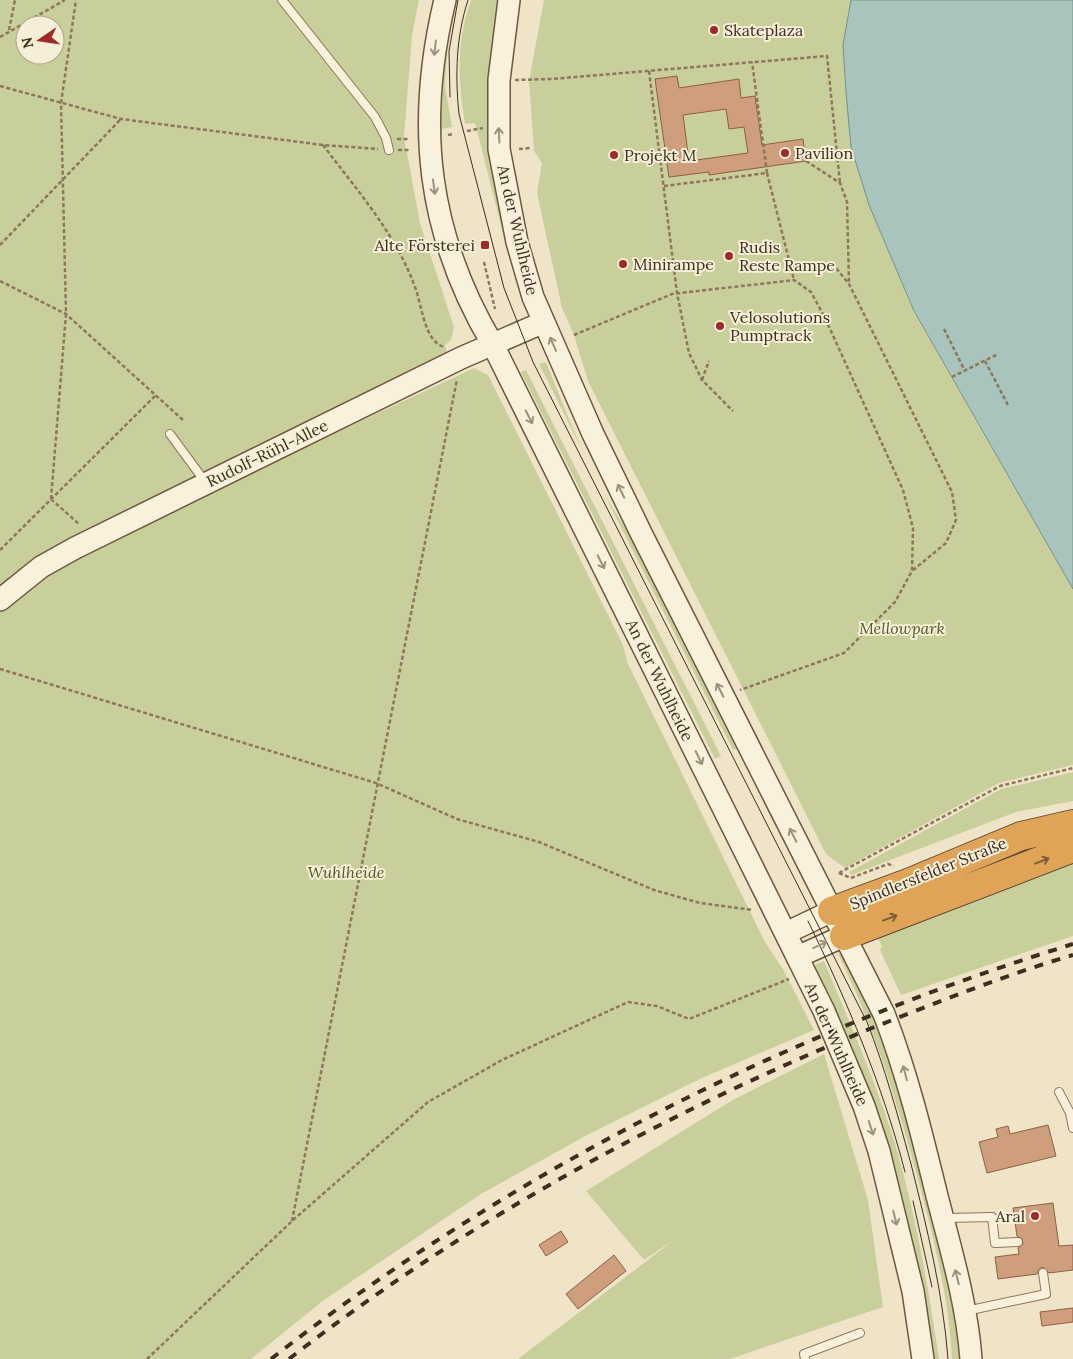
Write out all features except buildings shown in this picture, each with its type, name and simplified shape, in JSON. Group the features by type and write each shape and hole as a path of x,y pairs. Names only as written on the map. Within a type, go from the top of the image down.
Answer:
{"highway":[{"name":"Spindlersfelder Straße","path":"832,911 1021,836 1073,824"},
{"name":"Spindlersfelder Straße","path":"844,936 1073,848"}],"main road":[{"name":"An der Wuhlheide","path":"445,0 437,32 429,102 429,152 435,196 449,252 474,313 493,346 824,1011 864,1106 879,1150 913,1292 923,1359"},
{"name":"An der Wuhlheide","path":"509,0 499,80 499,149 517,242 533,297 597,443 884,1014 900,1055 943,1217 966,1311 972,1359"},
{"name":"Rudolf-Rühl-Allee","path":"0,600 22,581 56,557 206,483 453,353 493,346 544,322"},
{"name":"Spindlersfelder Straße","path":"786,933 832,911"},
{"name":"Spindlersfelder Straße","path":"797,956 844,936"}],"lane":[{"path":"282,0 375,117 386,138 389,150"},
{"path":"170,434 206,483"},
{"path":"1059,1092 1070,1113 1073,1128"},
{"path":"943,1217 992,1217 995,1243 1018,1242"},
{"path":"966,1311 1046,1294 1043,1274"},
{"path":"805,1359 804,1354 860,1333"}],"path":[{"path":"9,31 15,0"},
{"path":"0,37 65,0"},
{"path":"50,499 66,314 61,103 76,0"},
{"path":"499,80 537,80 827,56 840,183 847,202 849,284"},
{"path":"752,62 767,173 794,280 811,292 826,320 903,490 913,528 912,571"},
{"path":"650,71 677,294 689,354 702,380 733,411"},
{"path":"0,86 121,119 323,145 389,150"},
{"path":"0,245 121,119"},
{"path":"467,131 488,127"},
{"path":"292,1221 376,783 453,353 438,345 430,336 415,286 395,247 373,211 323,145"},
{"path":"520,149 530,148"},
{"path":"399,150 409,150"},
{"path":"806,161 840,183"},
{"path":"664,186 767,173"},
{"path":"484,262 496,309"},
{"path":"740,690 844,653 895,602 912,571 946,543 956,520 952,492 849,284 836,268 791,267"},
{"path":"574,335 677,294 794,280"},
{"path":"0,281 66,314 183,420"},
{"path":"944,328 965,370"},
{"path":"952,378 998,354"},
{"path":"702,380 709,361"},
{"path":"985,361 1008,407"},
{"path":"0,550 156,395"},
{"path":"50,499 80,525"},
{"path":"0,669 376,783 457,819 539,842 654,890 700,903 753,910"},
{"path":"896,867 888,864 851,878 839,873 1000,786 1073,768"},
{"path":"147,1359 292,1221 428,1102 502,1060 628,1002 657,1006 689,1019 792,978"}],"green space":[{"path":"0,0 419,0 412,36 404,137 420,223 454,327 451,340 445,345 447,352 0,591"},
{"path":"454,0 447,50 445,86 452,127 437,130 442,52"},
{"path":"471,0 499,0 490,61 488,122 492,174 508,253 475,123 465,124 460,62 463,31"},
{"name":"Mellowpark","path":"544,0 851,0 869,205 914,312 1073,589 1073,765 999,783 845,868 826,854 588,381 574,335 562,308 537,193 542,163 534,151 529,81"},
{"path":"546,362 575,432 590,465 539,364"},
{"name":"Wuhlheide","path":"474,368 488,375 623,645 628,664 765,942 784,971 814,1030 702,1078 589,1134 481,1194 324,1300 251,1359 0,1359 0,611 24,590 82,552"},
{"path":"526,370 721,756 715,759 521,372"},
{"path":"600,485 623,524 637,543 739,747 733,750"},
{"path":"1073,772 1073,801 1016,812 851,875 849,872 1001,789"},
{"path":"1073,863 1073,936 901,995 880,950 882,946 876,935"},
{"path":"842,953 867,1002 893,1072 951,1286 964,1359 952,1359 944,1290 917,1176 883,1063 863,1008 838,954"},
{"path":"824,961 869,1070 886,1115 901,1164 920,1247 939,1359 930,1359 924,1313 816,975 814,965"},
{"path":"824,1054 868,1200 883,1307 730,1359 518,1359 674,1240 644,1260 586,1191 731,1101"}],"water":[{"path":"851,0 1073,0 1073,589 914,311 869,205 851,147 846,92 843,45"}],"tram line":[{"path":"450,97 449,51 458,0"},
{"path":"468,0 459,42 457,85 459,114 504,288 533,362 867,1022 891,1092 923,1212 934,1261 946,1334 948,1359"},
{"path":"808,921 837,982 863,1044 886,1108 905,1172"},
{"path":"913,1201 932,1287"}],"railway":[{"path":"271,1359 362,1291 456,1228 553,1169 653,1115 755,1065 859,1020 965,980 1073,944"},
{"path":"289,1359 425,1261 496,1216 643,1134 719,1096 872,1028 997,980 1073,955"}],"place":[{"name":"Skateplaza","path":"714,30"},
{"name":"Pavilion","path":"785,153"},
{"name":"Projekt M","path":"614,155"},
{"name":"Alte Försterei","path":"485,245"},
{"name":"Rudis Reste Rampe","path":"729,256"},
{"name":"Minirampe","path":"623,264"},
{"name":"Velosolutions Pumptrack","path":"720,326"},
{"name":"Aral","path":"1035,1216"}]}
